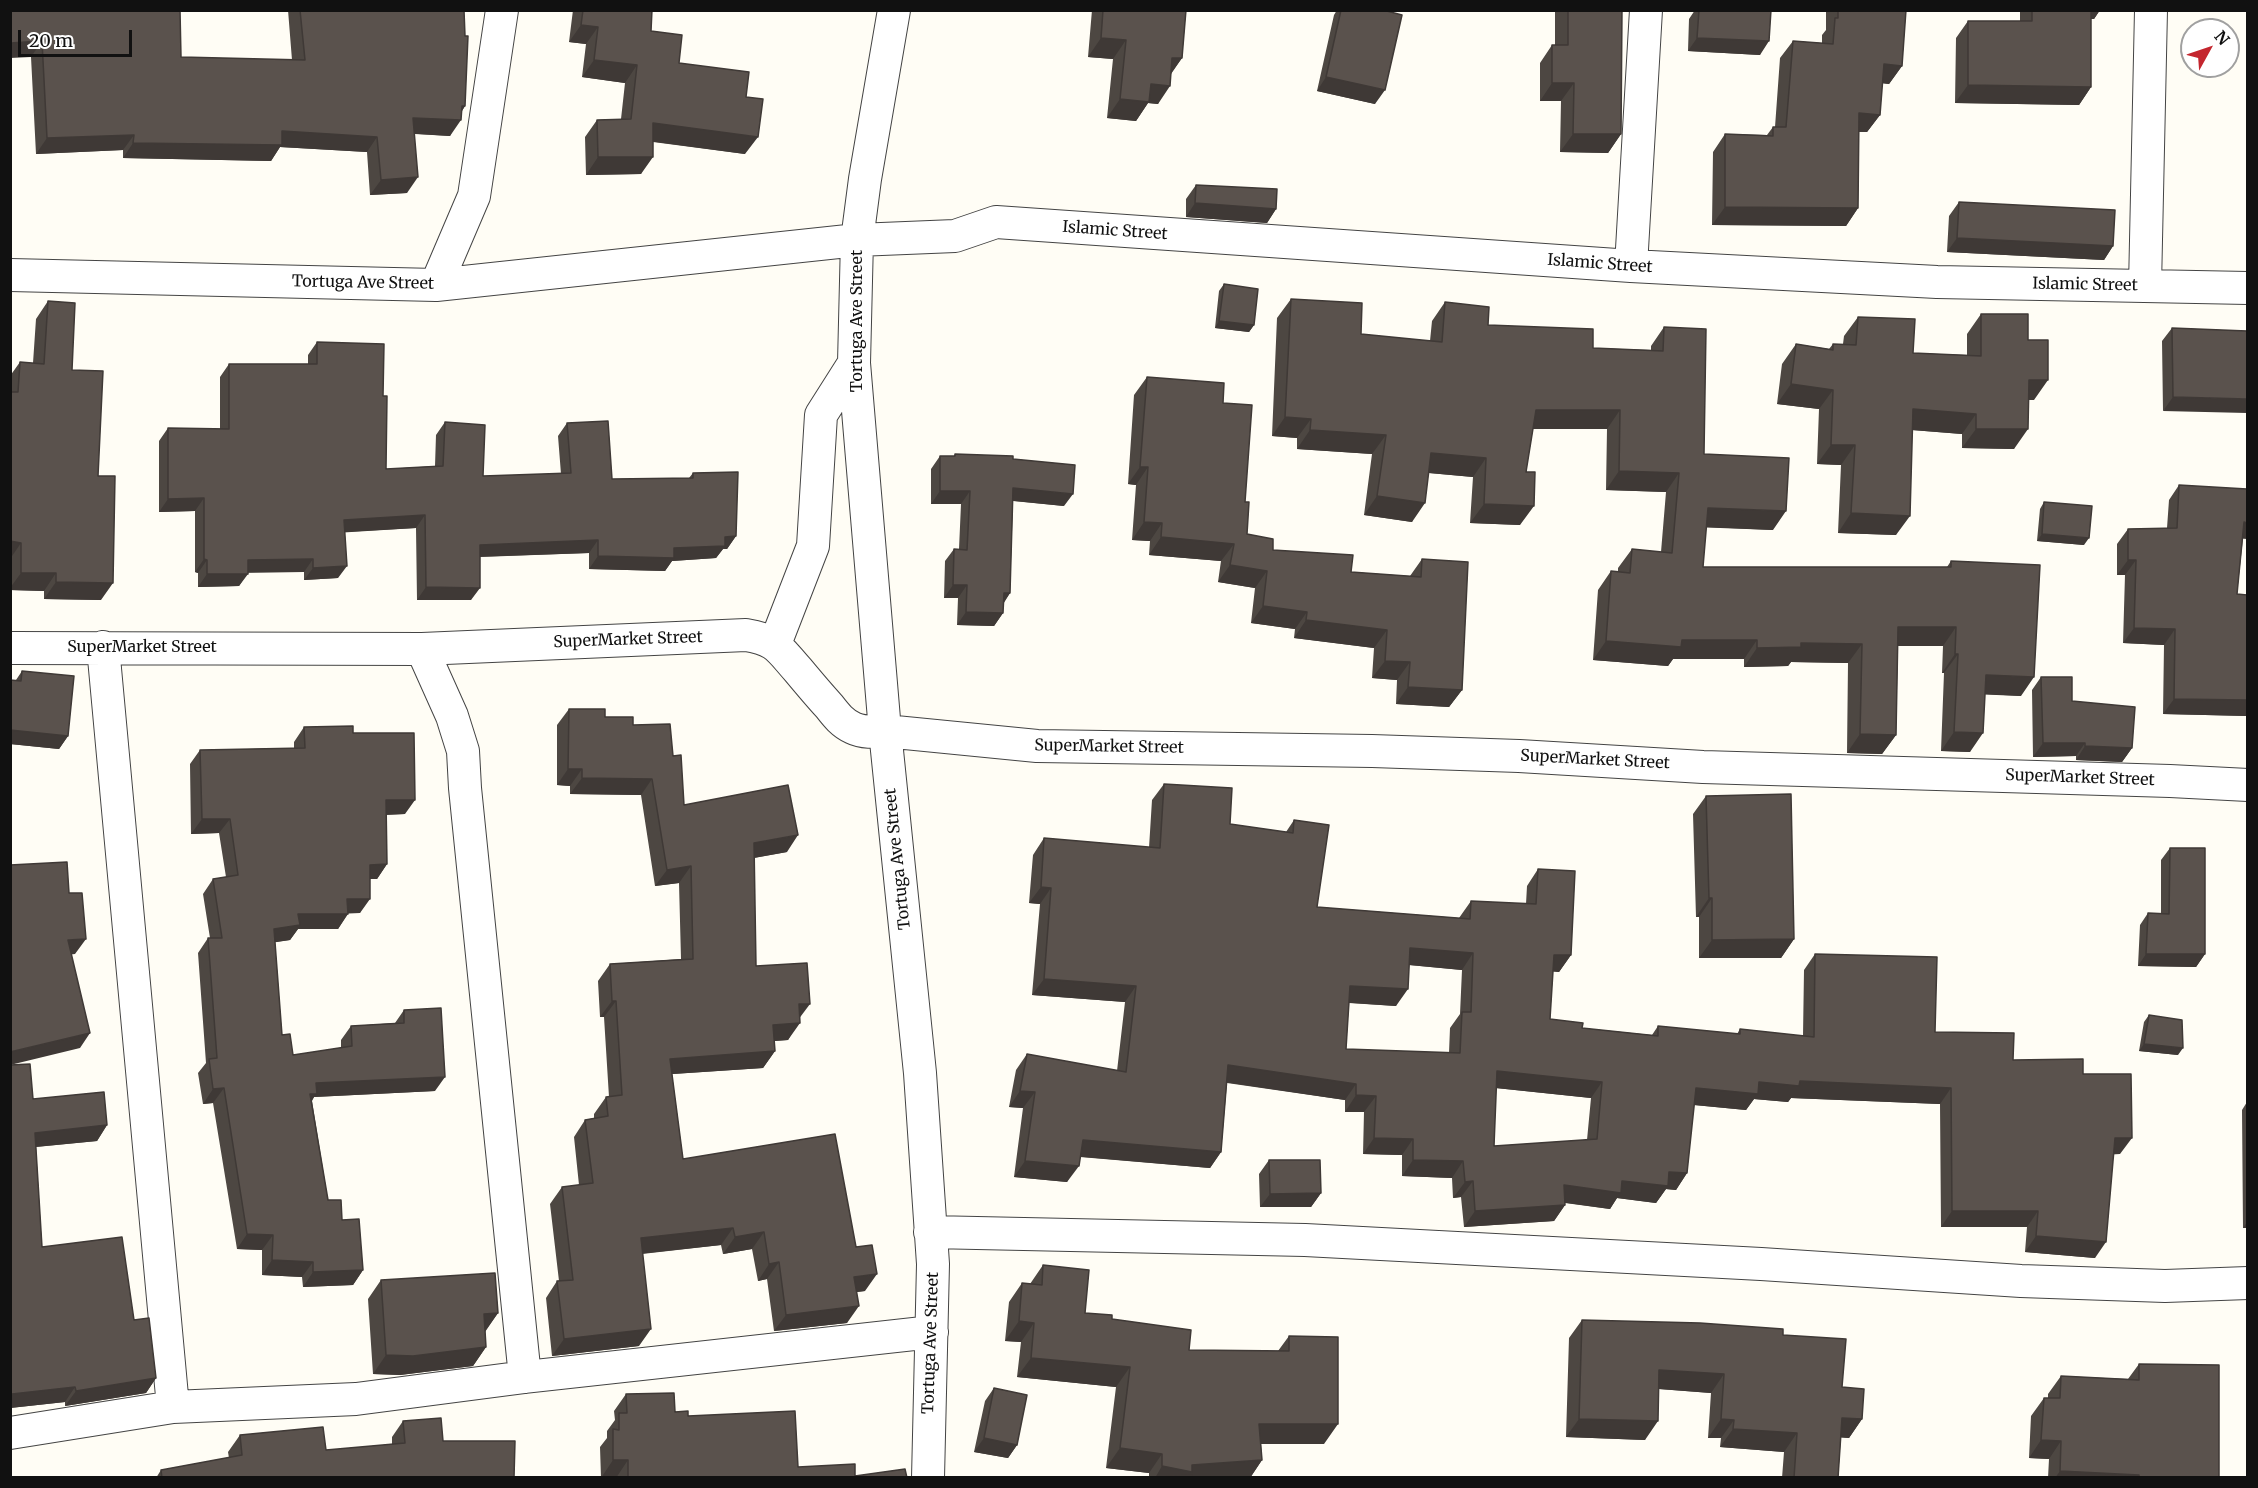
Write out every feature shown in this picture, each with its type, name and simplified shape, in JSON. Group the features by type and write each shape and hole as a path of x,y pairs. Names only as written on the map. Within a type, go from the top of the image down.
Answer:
{"street":[{"path":"436,285 474,196 502,10"},
{"name":"Tortuga Ave Street","path":"894,10 857,240 854,363 885,731 920,1073 930,1197 933,1264 927,1478"},
{"path":"1631,266 1646,10"},
{"path":"2145,286 2151,10"},
{"name":"Islamic Street","path":"857,240 955,236 996,222 1631,266 1937,282 2247,288"},
{"name":"Tortuga Ave Street","path":"10,275 436,285 857,240"},
{"path":"775,644 813,546 821,415 854,363"},
{"name":"SuperMarket Street","path":"10,648 422,649 746,635 761,637 775,644 786,654 841,721 854,729 868,733 885,731 1037,746 1384,751 1703,767 2158,780 2247,785"},
{"path":"103,647 173,1407"},
{"path":"422,649 452,716 464,751 465,788 525,1377"},
{"path":"930,1232 1305,1240 2021,1281 2165,1286 2247,1283"},
{"path":"10,1433 173,1407 356,1399 525,1377 932,1332"}],"building":[{"path":"10,10 180,10 181,57 305,60 300,10 464,10 465,36 468,36 465,106 462,106 461,120 413,118 418,177 381,180 377,137 282,131 282,145 133,143 134,135 47,138 42,41 10,43"},
{"path":"583,10 652,10 651,31 682,35 679,63 749,72 746,97 763,99 758,137 653,123 653,157 598,157 597,120 631,119 637,65 594,60 598,27 581,25"},
{"path":"1103,10 1186,10 1182,58 1172,58 1170,86 1151,84 1149,102 1120,99 1126,40 1101,38"},
{"path":"1341,10 1383,10 1402,15 1385,90 1326,77"},
{"path":"1568,10 1622,10 1621,134 1573,134 1574,83 1552,83 1552,45 1568,45"},
{"path":"1699,10 1771,10 1769,41 1697,38"},
{"path":"1838,10 1906,10 1902,66 1884,64 1880,115 1859,113 1858,208 1725,207 1725,134 1773,136 1773,127 1786,127 1793,41 1833,44 1835,18 1838,18"},
{"path":"2032,10 2091,10 2091,87 1968,85 1968,21 2032,21"},
{"path":"1196,185 1277,189 1276,209 1195,203"},
{"path":"1959,202 2115,210 2113,246 1957,238"},
{"path":"1224,284 1258,289 1254,325 1219,321"},
{"path":"1291,299 1362,303 1361,334 1442,342 1445,302 1489,307 1488,325 1593,329 1593,348 1663,351 1664,327 1706,329 1704,454 1789,458 1786,511 1708,508 1703,567 1951,567 1951,561 2040,565 2034,677 1986,675 1983,733 1954,732 1958,654 1955,654 1956,627 1898,627 1896,735 1860,734 1862,644 1801,643 1801,647 1757,648 1757,640 1682,640 1681,647 1606,641 1611,571 1630,573 1632,549 1672,553 1679,473 1619,471 1620,410 1536,410 1526,472 1535,472 1534,506 1484,504 1486,458 1431,453 1425,503 1377,496 1386,435 1310,430 1311,419 1285,417"},
{"path":"48,301 75,303 72,370 103,371 98,476 115,476 113,583 56,582 56,573 21,573 21,543 10,541 10,392 18,392 20,362 44,364"},
{"path":"1981,314 2028,314 2028,340 2048,340 2048,380 2029,380 2028,429 1976,429 1976,414 1913,409 1910,516 1851,513 1855,445 1831,445 1833,390 1791,384 1796,344 1833,350 1833,344 1856,345 1858,317 1915,319 1913,353 1981,356"},
{"path":"2172,328 2247,331 2247,399 2173,397"},
{"path":"317,342 384,344 383,396 387,396 386,469 443,466 445,422 485,425 483,476 571,473 567,423 608,421 612,479 693,478 693,473 738,472 736,536 725,537 725,546 674,548 674,558 598,556 598,540 480,545 480,588 426,587 425,515 344,520 347,566 313,568 313,559 248,560 248,574 207,574 207,560 204,559 204,498 168,499 168,428 229,429 229,364 317,364"},
{"path":"1147,377 1224,383 1223,403 1252,405 1245,502 1249,502 1247,534 1273,539 1273,550 1353,555 1351,572 1421,577 1422,559 1468,562 1462,690 1408,687 1410,662 1385,661 1387,630 1306,620 1307,612 1263,606 1267,571 1230,565 1234,544 1161,537 1162,523 1144,522 1148,467 1140,467"},
{"path":"955,454 1013,456 1013,459 1075,465 1073,494 1013,488 1010,593 1004,593 1003,613 966,612 967,585 953,585 954,549 967,550 970,491 940,491 940,456 955,456"},
{"path":"2179,485 2247,489 2247,523 2244,522 2237,594 2247,595 2247,700 2174,699 2175,629 2134,628 2136,560 2128,560 2128,529 2177,528"},
{"path":"2044,502 2092,506 2089,538 2042,534"},
{"path":"22,671 74,676 68,736 10,730 10,680 21,681"},
{"path":"2041,677 2072,677 2072,701 2135,707 2132,748 2085,746 2085,743 2043,743"},
{"path":"569,709 605,709 605,717 633,717 633,725 670,724 673,756 681,755 684,805 788,785 798,835 754,843 756,966 807,963 810,1004 799,1004 800,1023 773,1025 775,1051 670,1059 683,1159 835,1134 856,1247 872,1245 877,1274 854,1277 859,1306 786,1315 779,1262 769,1264 764,1232 735,1237 733,1228 641,1238 651,1329 564,1339 557,1281 573,1280 562,1187 593,1183 585,1120 608,1116 606,1097 622,1095 616,1001 612,1001 610,964 693,959 691,866 667,870 652,779 582,778 582,769 568,769"},
{"path":"353,726 353,733 414,733 415,800 386,800 387,864 370,865 370,899 347,899 348,914 298,914 300,925 274,929 282,1035 290,1034 293,1055 352,1046 351,1026 404,1023 404,1010 441,1008 445,1077 316,1083 317,1094 310,1094 328,1200 341,1200 342,1220 359,1219 363,1270 313,1272 313,1262 272,1260 273,1235 247,1234 224,1088 213,1089 209,1059 217,1058 208,938 222,938 213,879 238,875 230,819 202,819 200,750 305,748 304,727"},
{"path":"1164,784 1232,788 1230,824 1293,833 1294,820 1329,825 1317,907 1470,919 1471,901 1536,904 1538,869 1575,871 1571,955 1554,955 1550,1019 1583,1023 1582,1028 1658,1036 1658,1026 1740,1034 1740,1029 1814,1037 1815,954 1937,957 1935,1032 2014,1033 2013,1060 2083,1059 2083,1074 2131,1074 2132,1138 2115,1138 2106,1242 2036,1236 2038,1211 1952,1211 1951,1088 1800,1081 1799,1086 1759,1082 1758,1094 1696,1088 1687,1173 1669,1172 1668,1186 1622,1181 1621,1193 1564,1185 1565,1205 1475,1211 1473,1181 1465,1182 1463,1161 1413,1160 1413,1139 1374,1138 1376,1096 1356,1095 1356,1084 1228,1065 1221,1152 1083,1140 1079,1166 1025,1161 1035,1092 1020,1091 1027,1054 1126,1072 1136,986 1044,979 1051,888 1041,887 1044,838 1160,848","holes":["1410,948 1473,953 1471,1012 1462,1012 1460,1053 1346,1049 1350,986 1408,989","1497,1071 1602,1082 1597,1139 1494,1146"]},
{"path":"1791,794 1794,939 1712,940 1706,796"},
{"path":"2170,848 2205,848 2205,954 2146,954 2148,913 2169,914"},
{"path":"67,862 69,893 82,893 86,939 68,940 90,1033 10,1052 10,865"},
{"path":"2149,1015 2182,1020 2183,1048 2144,1044"},
{"path":"30,1064 33,1099 104,1092 107,1125 35,1133 42,1247 122,1237 134,1320 149,1318 156,1378 76,1391 75,1387 12,1394 10,1404 10,1065"},
{"path":"1269,1160 1320,1160 1321,1193 1270,1194"},
{"path":"1043,1265 1089,1270 1085,1313 1112,1315 1112,1319 1191,1330 1189,1350 1289,1351 1289,1336 1338,1337 1338,1424 1259,1424 1262,1460 1192,1465 1192,1472 1162,1466 1162,1454 1120,1448 1130,1367 1031,1358 1034,1323 1019,1321 1022,1283 1042,1285"},
{"path":"495,1273 498,1313 484,1314 486,1347 413,1356 386,1355 381,1280"},
{"path":"1582,1320 1700,1323 1783,1329 1783,1335 1846,1339 1842,1387 1864,1389 1862,1419 1842,1418 1838,1478 1794,1478 1797,1433 1733,1429 1734,1420 1721,1419 1724,1374 1659,1370 1658,1421 1579,1419"},
{"path":"2139,1364 2219,1365 2219,1478 2139,1478 2139,1475 2060,1471 2061,1441 2041,1440 2044,1398 2060,1398 2061,1376 2139,1380"},
{"path":"994,1388 1027,1395 1017,1445 984,1438"},
{"path":"674,1393 675,1412 688,1411 688,1416 795,1411 798,1467 855,1464 855,1476 905,1469 907,1478 628,1478 628,1460 613,1460 613,1429 619,1430 619,1413 627,1413 626,1394"},
{"path":"441,1418 443,1441 515,1441 514,1478 162,1478 161,1470 242,1455 240,1435 323,1427 326,1450 405,1443 403,1421"},
{"path":"1192,1475 1192,1478 1162,1478 1162,1477"}]}
